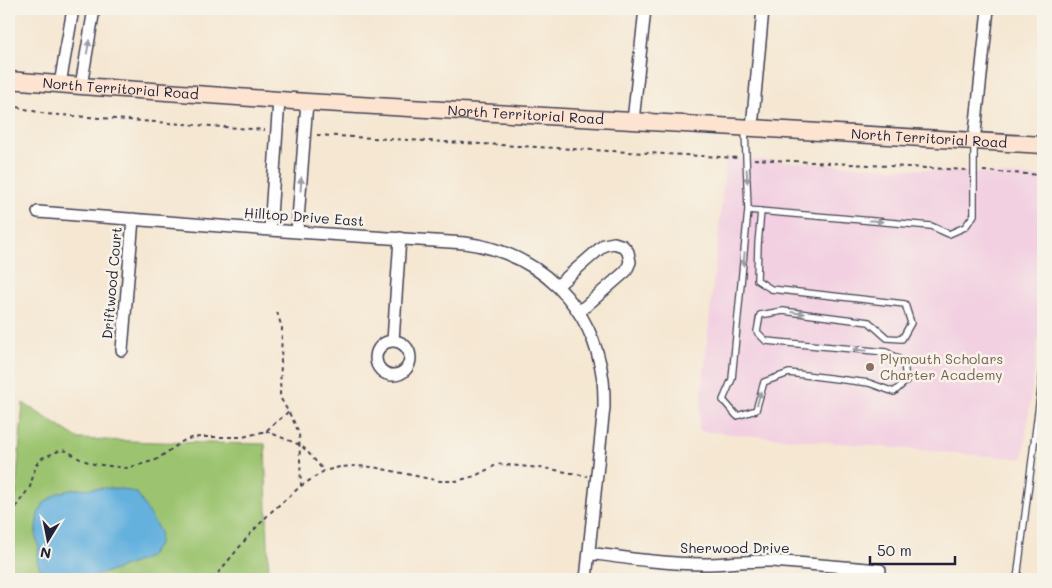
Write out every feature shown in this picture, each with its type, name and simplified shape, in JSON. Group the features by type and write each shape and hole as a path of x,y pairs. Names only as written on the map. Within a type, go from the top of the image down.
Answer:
{"main road":[{"name":"North Territorial Road","path":"9,80 307,102 1043,145"}],"street":[{"path":"60,84 73,9"},
{"path":"81,86 94,9"},
{"path":"634,121 645,9"},
{"path":"748,128 763,9"},
{"path":"974,142 988,9"},
{"path":"270,230 279,100"},
{"path":"297,232 307,102"},
{"name":"Hilltop Drive East","path":"38,212 297,232 465,242 510,254 543,274 567,297 588,329 596,348 604,382 604,407 586,579"},
{"name":"Driftwood Court","path":"122,350 132,219"},
{"path":"393,341 400,238"},
{"path":"556,286 604,245 614,243 623,246 628,252 630,262 626,271 578,312"},
{"name":"Sherwood Drive","path":"589,553 686,564 758,560 880,570"}],"lane":[{"path":"748,128 746,158 748,210 732,379 723,400 737,416 756,410 764,382 789,373 869,383 894,392 906,381 904,362 886,352 766,341 758,332 760,314 783,311 869,322 887,338 902,339 911,323 905,304 771,289 757,280 761,211"},
{"path":"748,210 931,226 950,234 966,227 974,214 974,142"},
{"path":"1017,579 1043,372"}],"path":[{"path":"9,106 46,114 277,131"},
{"path":"305,134 1043,175"},
{"path":"277,312 282,328 280,394 299,434 301,486"},
{"path":"10,579 9,546 14,513 17,505 30,487 36,465 42,458 61,450 94,464 127,468 156,460 183,441 191,438 243,438 266,431 288,412"},
{"path":"266,431 300,445 324,471"},
{"path":"213,579 271,512 301,486 324,471 340,467 373,467 440,481 456,481 475,476 498,464 550,469 596,478"}],"shaded area":[{"name":"Plymouth Scholars Charter Academy","path":"726,158 1043,177 1043,303 1023,459 698,431"}],"green space":[{"path":"23,403 79,439 265,444 269,579 9,579"}],"water":[{"path":"107,488 137,493 160,532 159,544 149,557 115,570 82,579 57,579 48,576 40,569 37,560 39,548 36,538 36,527 38,514 44,503 58,493 75,489"}],"place":[{"name":"Plymouth Scholars Charter Academy","path":"870,367"}]}
